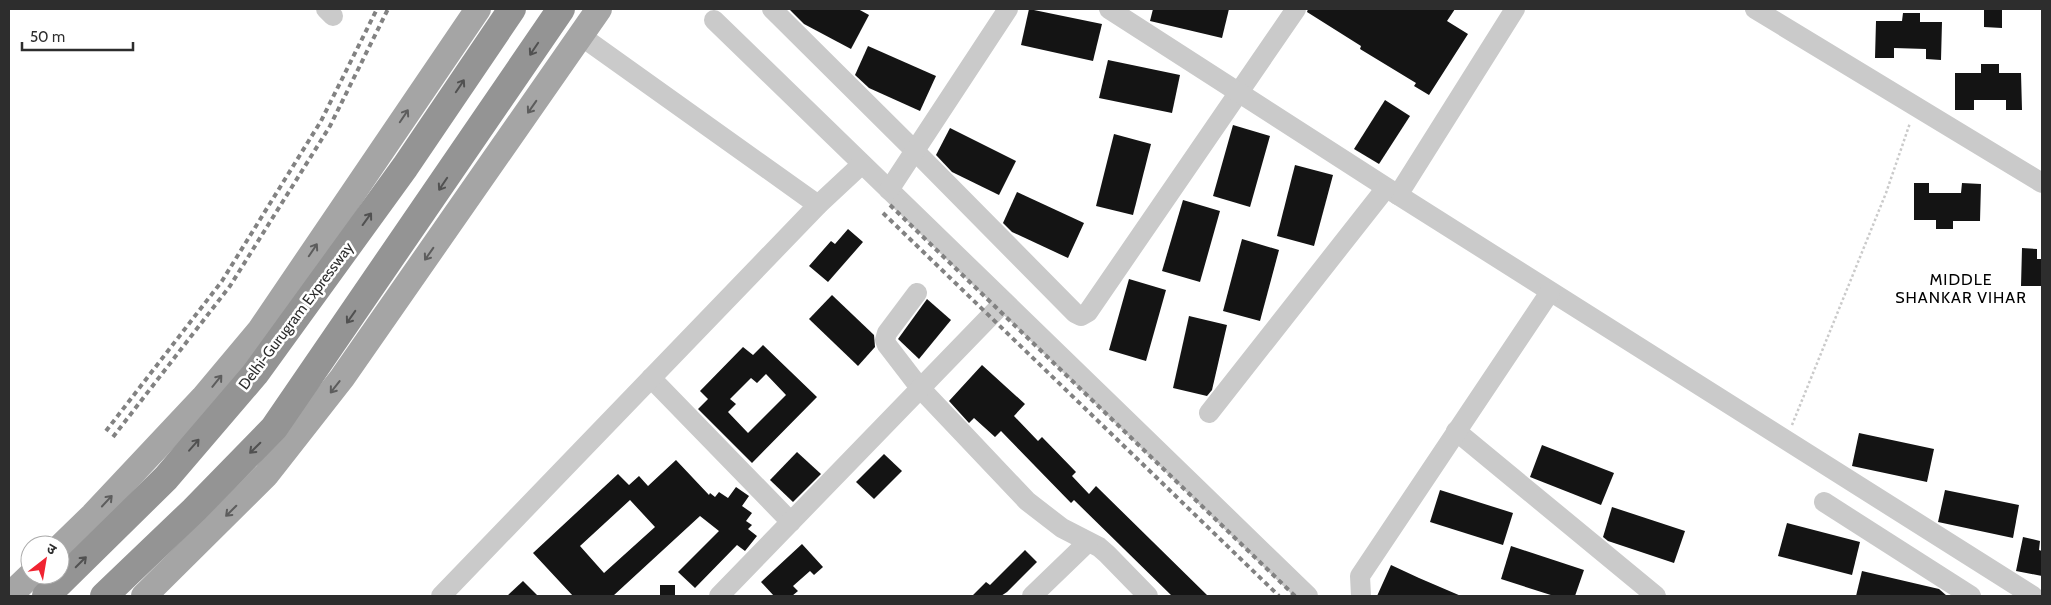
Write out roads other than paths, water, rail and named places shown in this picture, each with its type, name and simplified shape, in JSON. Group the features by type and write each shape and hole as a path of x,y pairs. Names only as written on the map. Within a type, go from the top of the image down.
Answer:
{"highway":[{"name":"Delhi-Gurugram Expressway","path":"46,596 166,478 256,374 405,168 512,9"},
{"path":"104,596 194,510 274,428 562,9"}],"main road":[{"path":"70,537 203,398 260,330 478,9"},
{"path":"144,596 266,475 342,378 599,9"},
{"path":"9,596 21,585"}],"street":[{"path":"772,9 1076,313 1083,315 1088,312 1240,94 1296,9"},
{"path":"889,190 1008,9"},
{"path":"1109,9 1550,292 2033,596"},
{"path":"1755,9 2042,183"},
{"path":"1208,413 1392,191 1511,10"},
{"path":"714,20 1308,596"},
{"path":"581,36 818,205"},
{"path":"442,596 818,205 862,164"},
{"path":"1361,596 1360,576 1550,292"},
{"path":"917,293 892,326 886,340 894,355 920,388 1027,501 1062,528 1107,554 1148,596"},
{"path":"730,592 791,522 1004,302"},
{"path":"651,378 791,522"},
{"path":"1456,431 1656,596"},
{"path":"1824,502 1968,595"},
{"path":"1032,596 1088,542"}],"railway":[{"path":"106,431 222,281 321,121 377,9"},
{"path":"113,437 230,286 330,126 388,9"},
{"path":"890,205 1295,596"},
{"path":"883,213 1279,596"}],"district":[{"name":"MIDDLE SHANKAR VIHAR","path":"1961,288"}]}
